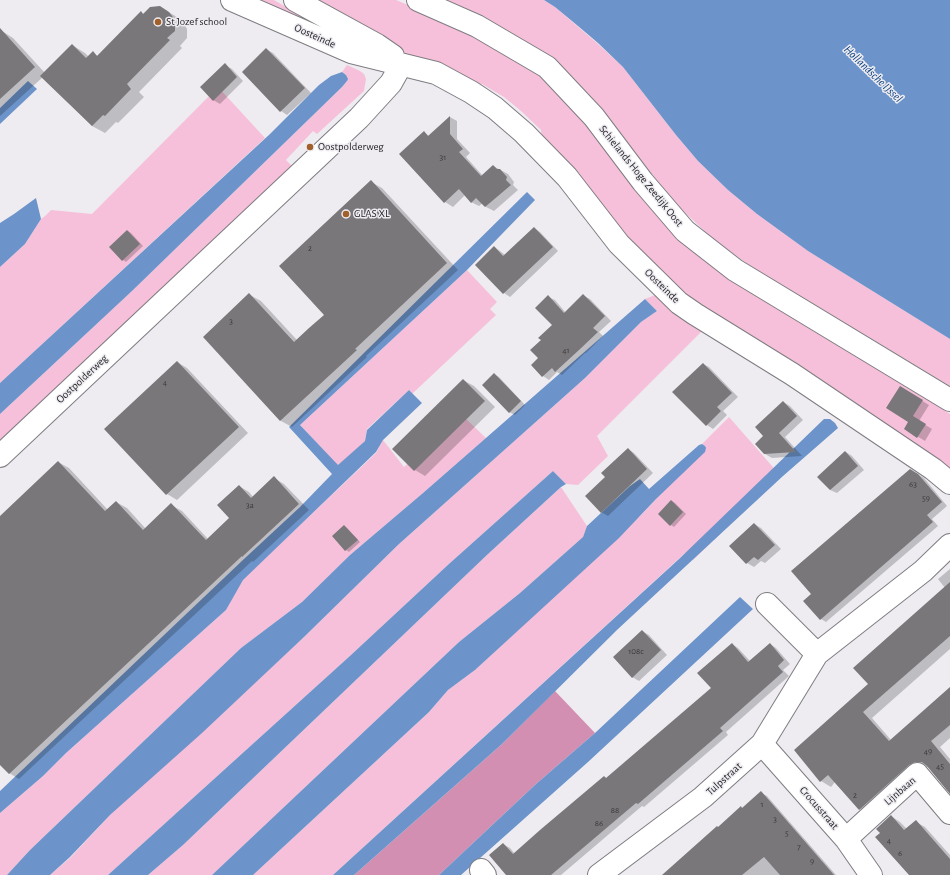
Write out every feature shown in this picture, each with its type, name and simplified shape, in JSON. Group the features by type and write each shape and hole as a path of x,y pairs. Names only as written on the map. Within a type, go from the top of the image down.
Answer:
{"street":[{"name":"Oosteinde","path":"232,0 351,52 436,73 471,92 495,108 524,134 567,177 619,244 679,303 792,374 933,469 950,483"},
{"name":"Oosteinde","path":"295,0 377,45 392,55 401,65"},
{"name":"Schielands Hoge Zeedijk Oost","path":"418,0 477,26 547,67 594,117 643,182 685,231 735,270 950,400"},
{"name":"Oostpolderweg","path":"0,456 359,118 391,83 401,65"},
{"name":"Tulpstraat","path":"599,875 703,797 762,744 817,654 923,571 950,545"},
{"path":"767,604 817,654"},
{"name":"Crocusstraat","path":"762,744 846,839 871,875"},
{"name":"Lijnbaan","path":"846,839 917,774 950,813"}],"shaded area":[{"path":"253,0 274,0 309,20 353,42"},
{"path":"310,0 396,0 467,30 534,69 560,92 650,202 950,414 950,472 705,311 673,286 640,254 542,141 541,130 504,97 482,84 474,86 430,63 404,54 398,46"},
{"path":"443,0 544,0 555,7 623,67 698,161 728,190 757,214 808,251 950,339 950,386 756,270 714,240 676,204 616,129"},
{"path":"347,65 364,74 366,79 364,91 317,134 313,131 286,160 293,167 0,440 0,414 132,291 342,87 347,81 346,75 342,72"},
{"path":"218,87 265,138 0,383 0,267 25,244 41,219 51,210 92,214"},
{"path":"467,270 497,302 490,309 496,315 412,394 409,390 367,429 365,441 338,466 300,425"},
{"path":"655,295 702,331 597,436 608,456 578,485 566,484 553,471 108,875 50,875 71,857 110,815 304,637 399,544 585,378 641,322 657,311 645,299"},
{"path":"462,415 486,438 350,555 302,602 241,648 30,850 7,875 0,875 0,813 43,776 66,753 226,610 242,580 376,453 383,440 404,467"},
{"path":"729,417 779,474 762,494 693,560 685,553 333,875 253,875 429,712 448,690 475,670 643,513 705,446 702,444"},
{"path":"561,487 587,526 583,537 520,593 459,642 212,875 148,875 183,845 488,554"},
{"path":"555,691 595,733 536,784 439,875 354,875 502,744"}],"water":[{"name":"Hollandsche IJssel","path":"544,0 950,0 950,339 808,251 757,214 728,190 698,161 623,67 578,26"},
{"path":"342,72 348,79 342,87 132,291 0,414 0,383 270,134 319,85 331,76"},
{"path":"28,81 37,89 0,124 0,108"},
{"path":"527,192 535,200 467,270 300,425 338,465 365,441 367,430 409,390 422,403 383,440 376,452 243,580 226,610 66,753 43,776 0,813 0,791 300,507 332,474 289,427"},
{"path":"36,198 41,219 25,244 0,267 0,223"},
{"path":"645,299 657,311 641,322 585,378 399,544 304,637 202,733 110,815 70,857 50,875 7,875 30,850 241,648 302,602 350,555"},
{"path":"824,419 830,419 838,428 783,476 618,629 502,744 354,875 333,875 679,559"},
{"path":"702,444 706,448 705,452 656,499 619,538 475,670 448,690 429,712 253,875 212,875 459,642 520,593 583,537 587,526 630,486 640,479 649,489"},
{"path":"553,471 566,484 488,554 183,845 148,875 108,875 351,655 450,563"},
{"path":"740,597 753,609 588,762 461,875 439,875 536,784 595,733"}],"building":[{"path":"160,6 169,12 175,20 175,31 167,38 170,40 127,84 131,89 105,116 103,115 92,126 40,76 72,44 86,58 93,51 97,56 141,11 143,14 150,7"},
{"path":"0,28 35,67 0,99"},
{"path":"266,48 305,88 280,112 242,72"},
{"path":"225,63 237,77 213,101 200,87"},
{"path":"450,116 450,134 463,149 459,152 481,176 493,165 497,169 500,169 507,177 506,180 511,185 485,207 476,198 471,203 459,189 444,203 399,154 424,131 428,136"},
{"path":"371,180 447,263 355,349 357,350 280,421 203,337 249,293 294,342 324,315 279,266"},
{"path":"534,227 553,247 503,294 475,265 494,246 503,256"},
{"path":"127,230 140,244 122,261 109,247"},
{"path":"583,294 605,316 593,328 598,332 555,372 552,368 542,377 531,365 538,358 530,350 541,340 538,338 552,325 535,308 548,295 564,313"},
{"path":"177,361 239,427 166,495 104,429"},
{"path":"703,363 732,393 717,407 721,411 706,426 672,392"},
{"path":"494,373 521,401 509,413 482,385"},
{"path":"463,379 485,401 414,471 392,449"},
{"path":"900,386 923,400 913,416 926,424 917,438 904,429 908,422 886,408"},
{"path":"783,401 797,416 779,433 796,452 764,454 755,444 763,436 755,427"},
{"path":"628,448 647,469 601,513 585,496 605,477 601,473"},
{"path":"845,451 858,466 830,490 817,477"},
{"path":"58,461 105,511 116,501 143,530 171,503 206,540 229,518 217,505 239,485 251,498 274,476 299,504 9,774 0,765 0,516"},
{"path":"910,469 918,474 942,502 927,515 933,522 820,620 803,601 811,594 791,571"},
{"path":"671,500 683,512 670,526 658,514"},
{"path":"754,523 775,545 758,560 754,557 746,564 729,546"},
{"path":"344,525 358,540 345,551 332,536"},
{"path":"950,582 950,636 863,712 889,741 950,687 950,725 931,741 950,764 950,794 927,766 922,762 915,762 909,765 859,810 828,775 820,782 794,750 868,684 853,668"},
{"path":"642,630 661,650 632,678 613,657"},
{"path":"732,643 748,662 770,643 784,660 778,666 783,672 720,728 723,731 638,804 636,803 551,875 506,875 489,855 503,843 513,854 604,776 606,778 711,688 697,673"},
{"path":"761,791 834,875 780,875 764,857 742,875 662,875 717,826 718,827 741,806 742,808"},
{"path":"891,815 904,830 916,820 950,859 950,875 909,875 875,837 880,833 876,829"}],"place":[{"name":"St Jozef school","path":"158,22"},
{"name":"Oostpolderweg","path":"310,147"},
{"name":"GLAS XL","path":"346,214"}]}
